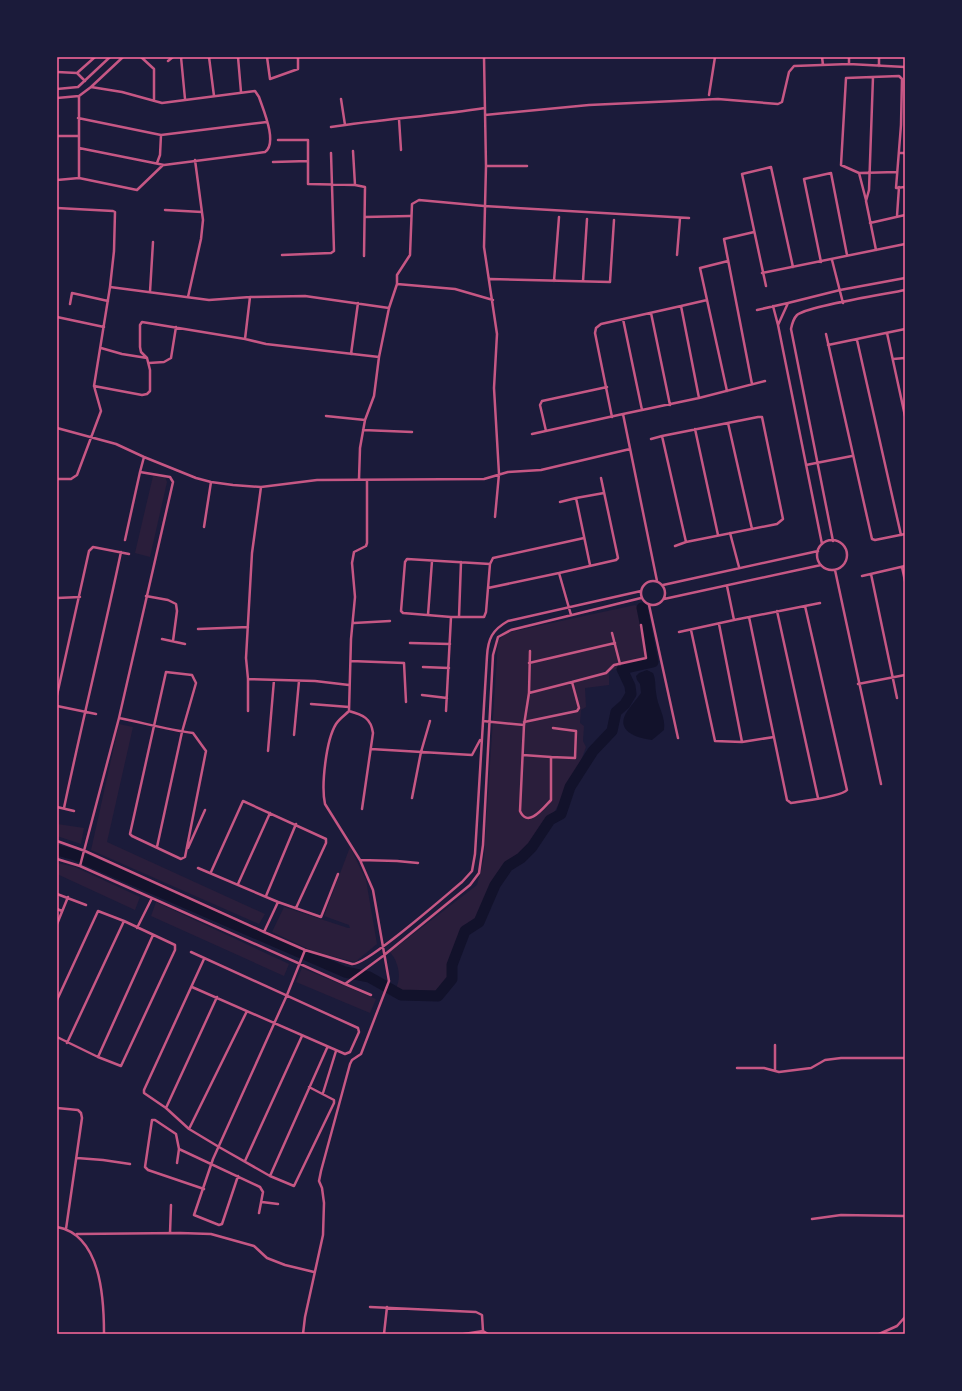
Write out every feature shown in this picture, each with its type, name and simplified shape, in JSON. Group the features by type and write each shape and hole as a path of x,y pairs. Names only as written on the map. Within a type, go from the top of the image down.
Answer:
{"street":[{"path":"77,73 95,57"},
{"path":"57,89 73,89 85,81 110,57"},
{"path":"57,98 79,96 91,87 123,57"},
{"path":"141,57 154,70 154,100"},
{"path":"168,61 173,57"},
{"path":"181,57 185,99"},
{"path":"209,57 214,96"},
{"path":"238,57 241,92"},
{"path":"267,57 270,79 298,69 298,57"},
{"path":"484,57 486,166 484,247 490,279 497,334 494,388 499,474 495,517"},
{"path":"709,95 715,57"},
{"path":"822,57 823,65"},
{"path":"849,57 849,64"},
{"path":"879,57 879,66"},
{"path":"485,115 589,105 718,99 778,104 782,102 791,67 796,65 849,64 905,67"},
{"path":"57,72 77,73 85,81"},
{"path":"897,172 859,173 844,168 840,163 845,80 849,77 899,76 902,79 901,125 896,188 905,187"},
{"path":"866,200 868,190 873,77"},
{"path":"79,148 164,165 265,152 268,150 271,139 267,122 255,91 162,103 122,92 91,87"},
{"path":"79,96 79,178"},
{"path":"341,99 345,125"},
{"path":"331,127 485,108"},
{"path":"78,118 161,135 267,122"},
{"path":"399,119 401,150"},
{"path":"157,163 160,155 161,135"},
{"path":"57,136 79,136"},
{"path":"278,140 306,138 308,184 355,184 365,187 364,256"},
{"path":"353,152 355,184"},
{"path":"282,255 333,252 331,153"},
{"path":"899,153 905,153"},
{"path":"188,297 201,239 202,212 195,160"},
{"path":"273,162 308,161"},
{"path":"57,180 79,178 136,190 164,165"},
{"path":"486,166 527,166"},
{"path":"766,286 742,174 770,167 793,267"},
{"path":"821,262 804,179 831,172 847,256"},
{"path":"859,173 876,250"},
{"path":"897,216 899,187"},
{"path":"359,479 360,448 363,430 374,396 379,357 389,308 397,284 399,270 406,263 410,255 410,216 412,204 419,200 484,206 689,218"},
{"path":"57,208 115,212 114,251 110,287 94,386 101,411 93,437 77,475 71,479 57,479"},
{"path":"165,210 202,212"},
{"path":"870,224 905,215"},
{"path":"365,217 410,216"},
{"path":"554,280 559,217"},
{"path":"677,255 680,218"},
{"path":"583,282 587,219"},
{"path":"490,279 610,282 614,220"},
{"path":"752,384 724,239 754,232"},
{"path":"150,292 153,242"},
{"path":"762,273 905,244"},
{"path":"832,260 842,301"},
{"path":"727,391 700,268 728,261"},
{"path":"757,310 905,278"},
{"path":"397,284 455,290 493,300"},
{"path":"110,287 209,300 250,297 305,296 389,308"},
{"path":"833,541 816,464 791,329 793,320 801,313 842,301 905,290"},
{"path":"70,304 72,293 108,301"},
{"path":"246,339 250,297"},
{"path":"612,416 596,328 601,324 707,300"},
{"path":"350,354 358,303"},
{"path":"778,325 788,303"},
{"path":"681,306 699,398"},
{"path":"773,306 807,465 822,544 818,551 818,558 821,565 828,570 835,570 844,563 847,556 843,545 833,541 822,544"},
{"path":"651,313 670,405"},
{"path":"57,317 104,327"},
{"path":"623,319 642,410"},
{"path":"94,386 122,392 147,394 150,391 151,382 149,363 147,358 141,352 140,347 140,323 246,339 266,344 379,357"},
{"path":"149,363 164,362 171,358 176,328"},
{"path":"828,345 905,329"},
{"path":"887,333 905,416"},
{"path":"826,334 852,456 872,539 875,540 905,534"},
{"path":"857,340 901,535"},
{"path":"101,348 122,354 147,358"},
{"path":"893,359 905,358"},
{"path":"532,434 670,405 765,381"},
{"path":"546,431 540,405 542,401 607,387"},
{"path":"623,414 657,581 663,586 665,592 664,599 660,604 649,605"},
{"path":"326,416 365,420"},
{"path":"651,439 758,417 762,417 764,420 784,519 777,524 718,535 675,546"},
{"path":"728,423 752,529"},
{"path":"57,428 116,444 144,457 211,482 261,487 317,480 359,479 367,481 484,479 508,472 541,470 630,449"},
{"path":"695,429 718,535"},
{"path":"363,430 412,432"},
{"path":"662,436 686,542"},
{"path":"807,465 852,456"},
{"path":"125,540 144,457"},
{"path":"81,865 119,718 173,482 170,477 140,472"},
{"path":"488,588 616,560 618,558 601,478"},
{"path":"303,1334 314,1272 323,1235 324,1203 319,1181 320,1176 350,1064 352,1060 361,1054 387,990 389,981 383,956 374,890 360,860 325,804 323,794 329,746 336,724 349,711 351,639 354,623 355,597 353,555 367,543 367,481"},
{"path":"204,527 211,482"},
{"path":"248,711 248,679 246,658 252,553 261,487"},
{"path":"560,502 604,493"},
{"path":"576,498 590,565"},
{"path":"730,533 739,567"},
{"path":"490,564 407,559 405,562 402,611 404,613 451,617 486,615 490,564 493,558 584,538"},
{"path":"57,695 91,548 93,547 129,554"},
{"path":"663,586 739,567 818,551"},
{"path":"64,808 84,712 121,552"},
{"path":"428,615 432,561"},
{"path":"459,617 461,562"},
{"path":"664,599 821,565"},
{"path":"862,576 904,566 905,581"},
{"path":"835,570 858,684 881,784"},
{"path":"560,573 571,615"},
{"path":"871,574 897,698"},
{"path":"657,581 646,583 641,591 642,598 649,605 678,738"},
{"path":"727,586 734,620"},
{"path":"57,841 304,951 355,965 382,947 462,882 472,871 475,854 488,644 494,630 508,622 641,591"},
{"path":"146,596 168,600 176,604 177,611 173,641"},
{"path":"57,598 80,597"},
{"path":"345,984 351,978 383,956 470,885 479,873 483,854 493,655 498,637 511,630 642,598"},
{"path":"679,632 777,611 820,604"},
{"path":"749,617 787,800 791,803 818,798 842,793 847,790 805,606"},
{"path":"777,611 818,798"},
{"path":"446,711 451,617"},
{"path":"354,623 390,621"},
{"path":"719,624 742,742"},
{"path":"528,693 606,674 611,666 646,658 641,625"},
{"path":"198,629 248,627"},
{"path":"691,630 714,740 716,742 742,742 774,737"},
{"path":"612,633 620,664"},
{"path":"162,639 185,644"},
{"path":"410,643 450,644"},
{"path":"529,663 615,643"},
{"path":"530,651 528,693 524,723 520,811 524,817 528,818 536,816 551,800 552,757"},
{"path":"351,661 404,663 406,702"},
{"path":"423,667 449,668"},
{"path":"157,847 182,732 196,683 192,675 166,672 130,834 181,859 184,858 205,810"},
{"path":"858,684 905,675"},
{"path":"248,679 349,685"},
{"path":"268,751 274,680"},
{"path":"294,735 299,681"},
{"path":"483,721 524,723 578,711 579,704 572,682"},
{"path":"422,695 447,698"},
{"path":"311,704 349,707"},
{"path":"57,706 96,714"},
{"path":"349,711 361,714 370,721 373,733 362,809"},
{"path":"119,718 182,732 193,733 206,751 186,853"},
{"path":"412,798 421,752 430,721"},
{"path":"523,755 574,759 576,730 553,728"},
{"path":"371,749 472,756 482,738"},
{"path":"211,872 242,802 296,824 325,838 326,843 296,908"},
{"path":"57,807 74,810"},
{"path":"238,884 270,813"},
{"path":"266,896 296,824"},
{"path":"475,854 483,854"},
{"path":"57,859 81,865 152,898 299,961 345,984 371,994"},
{"path":"360,860 418,863"},
{"path":"198,868 211,872 278,902 321,917 338,874"},
{"path":"57,894 86,905"},
{"path":"57,924 68,897"},
{"path":"138,928 152,898"},
{"path":"264,932 278,902"},
{"path":"57,909 62,911"},
{"path":"57,1000 96,912 99,911 124,921 153,936 175,945 175,950 136,1037 121,1066 98,1057 57,1037"},
{"path":"67,1042 124,921"},
{"path":"98,1057 153,936"},
{"path":"238,1176 220,1225 194,1215 213,1159 273,1023 287,995 304,951"},
{"path":"191,952 358,1028 359,1032 350,1052 345,1054 327,1048 192,987"},
{"path":"204,959 144,1090 144,1093 166,1108 189,1129 218,1149 245,1161 270,1176 294,1186 298,1182 334,1103 334,1100 323,1093 309,1088"},
{"path":"166,1108 217,997"},
{"path":"189,1129 247,1011"},
{"path":"245,1161 302,1036"},
{"path":"775,1045 775,1071"},
{"path":"270,1176 327,1048"},
{"path":"323,1093 336,1051"},
{"path":"737,1068 764,1068 775,1071 810,1068 824,1060 841,1058 905,1058"},
{"path":"57,1108 78,1110 81,1113 77,1158 66,1228"},
{"path":"177,1163 179,1150 177,1137 174,1131 155,1120 150,1122 144,1167 204,1189"},
{"path":"179,1150 238,1176 262,1189 262,1202 259,1213"},
{"path":"77,1158 130,1164"},
{"path":"262,1202 278,1204"},
{"path":"170,1233 171,1205"},
{"path":"812,1219 861,1215 905,1216"},
{"path":"57,1227 66,1228 77,1234 91,1254 102,1293 104,1334"},
{"path":"77,1234 211,1234 254,1246 267,1258 285,1265 314,1272"},
{"path":"384,1334 387,1306"},
{"path":"370,1307 387,1306 434,1311 476,1312 482,1315 484,1331"},
{"path":"879,1334 897,1326 905,1316"},
{"path":"464,1334 484,1331 488,1334"}],"shaded area":[{"path":"153,476 165,477 167,482 150,557 135,553"},
{"path":"635,605 639,609 648,660 609,671 609,685 585,688 586,707 581,710 580,723 584,726 583,741 586,747 555,811 523,853 506,865 490,891 478,920 463,930 449,965 449,978 437,993 401,993 396,988 399,979 397,964 390,952 477,885 484,858 498,641 506,633"},
{"path":"647,670 653,673 657,697 664,720 664,730 652,740 634,735 625,728 623,723 624,717 628,710 641,693 640,684 636,676"},
{"path":"119,724 133,727 107,842 265,914 259,924 91,850"},
{"path":"57,824 84,828 81,844 57,836"},
{"path":"350,847 366,880 377,944 355,962 315,952 272,932 284,907 350,928 349,925 324,916"},
{"path":"57,863 75,867 140,897 135,910 57,874"},
{"path":"156,902 289,964 284,976 151,916"},
{"path":"302,968 376,999 370,1013 296,982"}],"waterway":[{"path":"57,850 75,855 345,972 369,977 401,995 438,996 452,979 452,965 465,931 479,922 495,885 508,866 521,858 532,847 550,820 561,814 570,787 593,751 612,731 616,712 625,704 631,694 630,686 622,669 653,662 642,608"}]}
